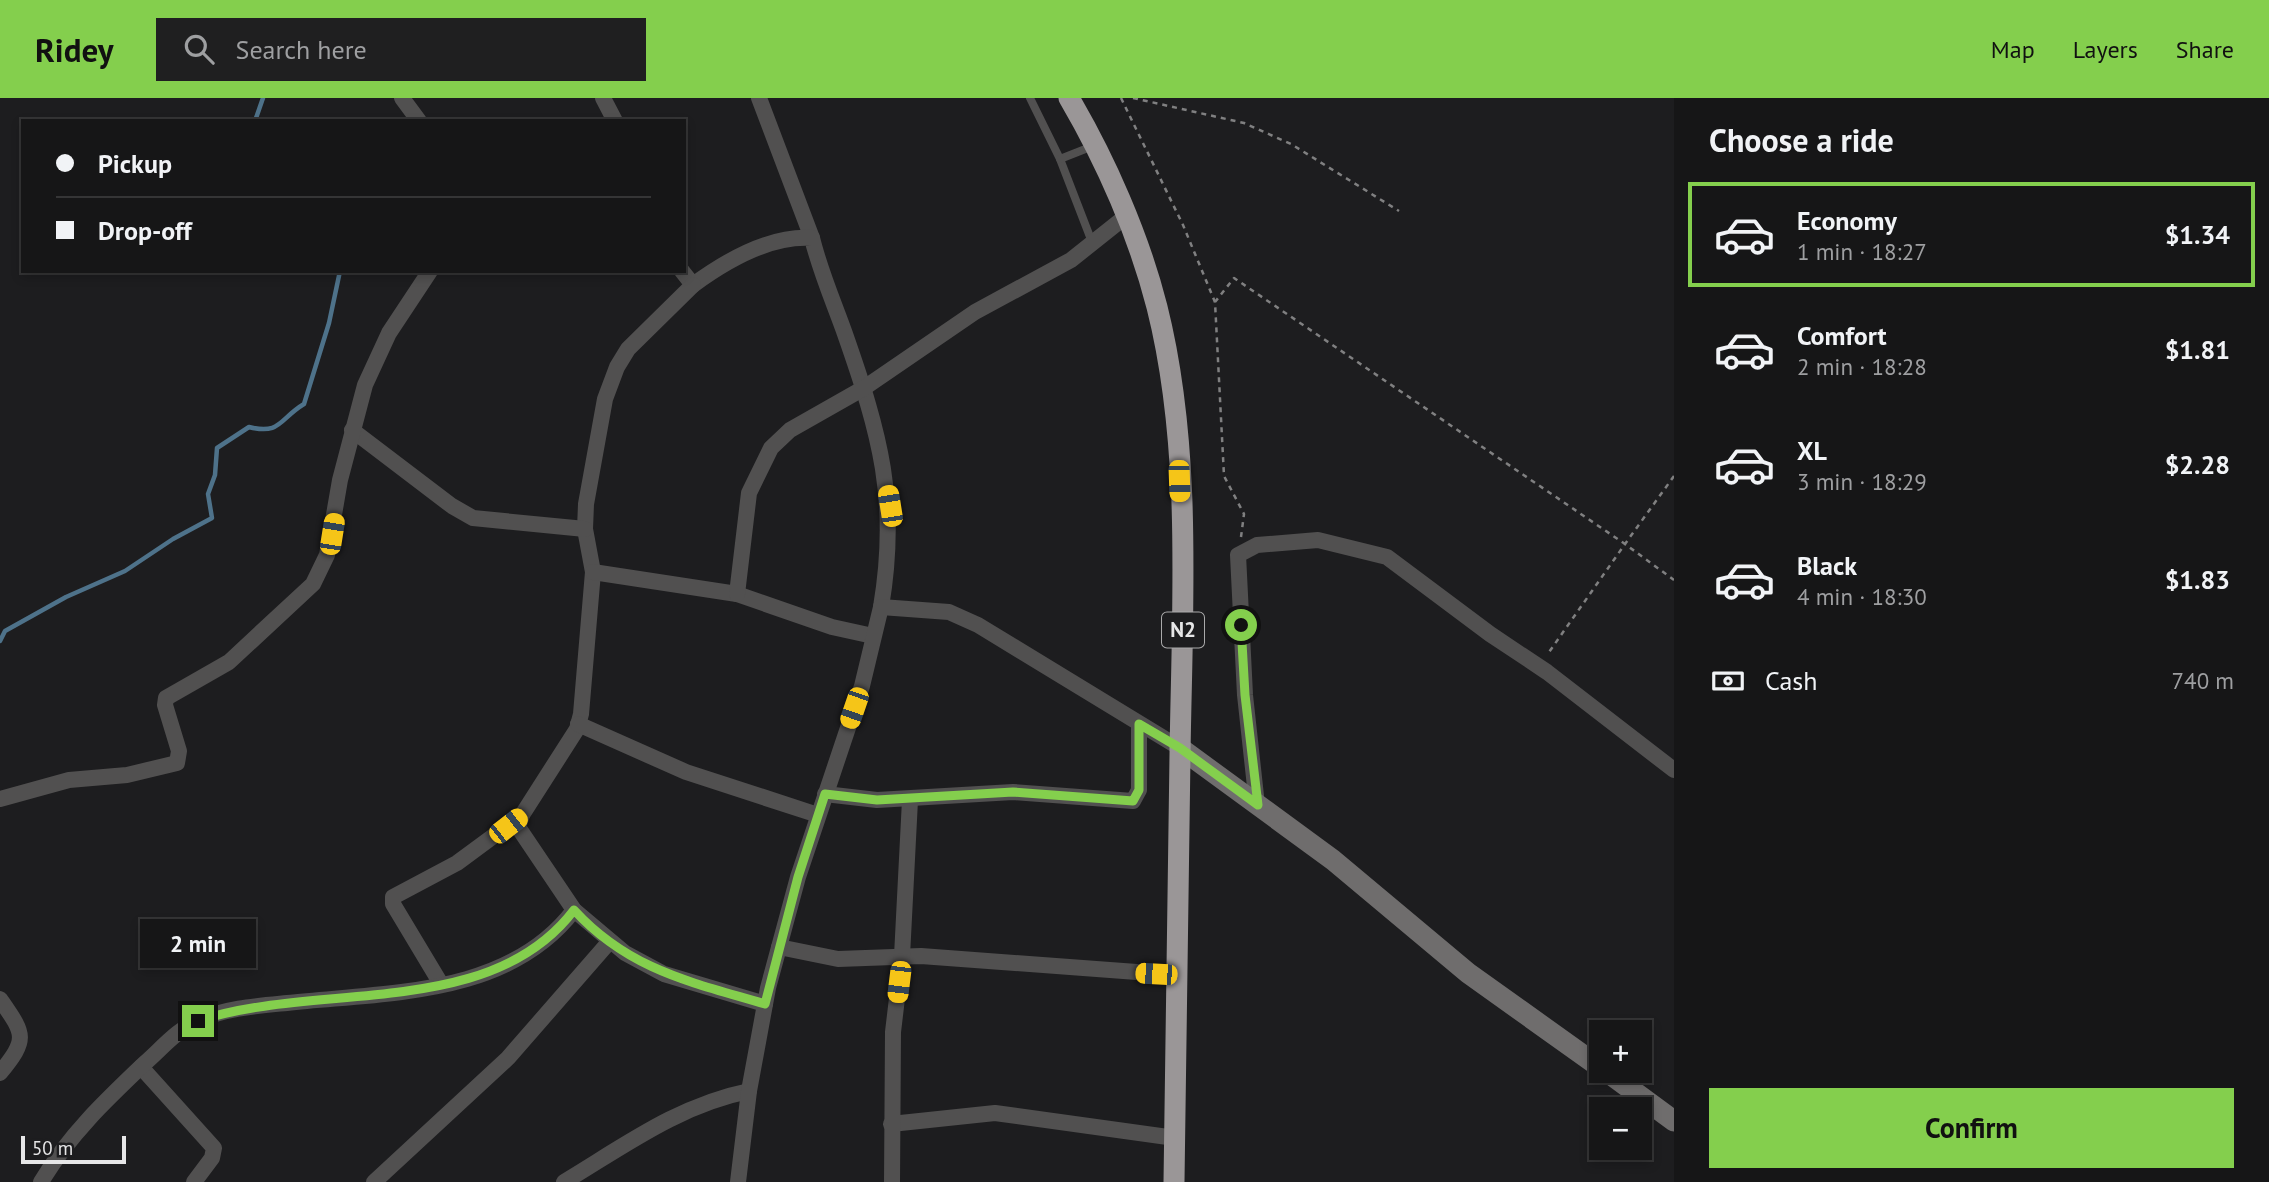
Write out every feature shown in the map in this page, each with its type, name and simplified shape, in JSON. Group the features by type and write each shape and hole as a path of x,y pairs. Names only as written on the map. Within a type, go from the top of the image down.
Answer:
{"highway":[{"name":"N2","path":"1069,98 1125,216 1157,306 1172,395 1183,597 1174,1182"}],"street":[{"path":"402,98 418,119"},
{"path":"603,98 614,119"},
{"path":"738,1182 749,1091 765,1004 818,816 862,686 881,607 889,558 890,506 880,450 864,388 812,238 759,98"},
{"path":"737,594 749,493 771,448 790,430 864,388 975,312 1071,260 1125,216"},
{"path":"765,1004 653,970 610,941 574,910 519,832 522,815 578,724 584,698 593,572 585,529 586,504 597,434 617,367 636,340 694,285 765,244 779,239 812,238"},
{"path":"0,799 69,780 127,775 177,763 179,751 165,705 166,698 229,662 313,584 327,555 352,430 365,386 389,333 429,273"},
{"path":"684,273 694,285"},
{"path":"352,430 452,506 473,517 585,529"},
{"path":"1258,805 1245,695 1238,555 1257,545 1318,540 1387,557 1539,666 1674,770"},
{"path":"593,572 737,594 832,627 873,636"},
{"path":"881,607 949,612 978,625 1180,748 1333,860 1468,973 1589,1059"},
{"path":"578,724 686,772 818,816"},
{"path":"825,794 877,800 910,800 1013,792 1133,801 1139,790 1139,724"},
{"path":"891,1182 893,1032 902,956 910,800"},
{"path":"442,984 393,904 393,897 457,863 522,815"},
{"path":"41,1182 79,1128 141,1067 190,1025 235,1009 442,984 500,969 519,960 560,929 574,910"},
{"path":"374,1182 508,1058 610,941"},
{"path":"779,947 838,959 902,956 1177,975"},
{"path":"0,999 20,1028 22,1040 16,1054 0,1073"},
{"path":"141,1067 214,1148 212,1158 194,1182"},
{"path":"1622,1083 1674,1121"},
{"path":"564,1182 632,1137 674,1116 718,1097 749,1091"},
{"path":"891,1124 995,1114 1175,1138"}],"lane":[{"path":"1030,98 1060,159 1092,242"},
{"path":"1060,159 1093,146"}],"path":[{"path":"1121,98 1183,225 1215,302 1224,476 1244,514 1238,555"},
{"path":"1133,98 1244,123 1291,145 1399,211"},
{"path":"1215,302 1234,278 1674,580"},
{"path":"1539,666 1674,476"}],"waterway":[{"path":"256,119 263,98"},
{"path":"0,641 5,631 66,597 125,571 173,539 212,518 208,494 215,475 217,448 249,427 274,427 304,404 329,323 340,273"}],"route":[{"path":"198,1021 235,1009 423,988 467,979 500,969 535,950 560,929 574,910 625,953 653,970 765,1004 798,877 825,794 877,800 925,800 1013,792 1133,801 1139,790 1139,724 1180,748 1258,805 1245,695 1241,625"}]}
